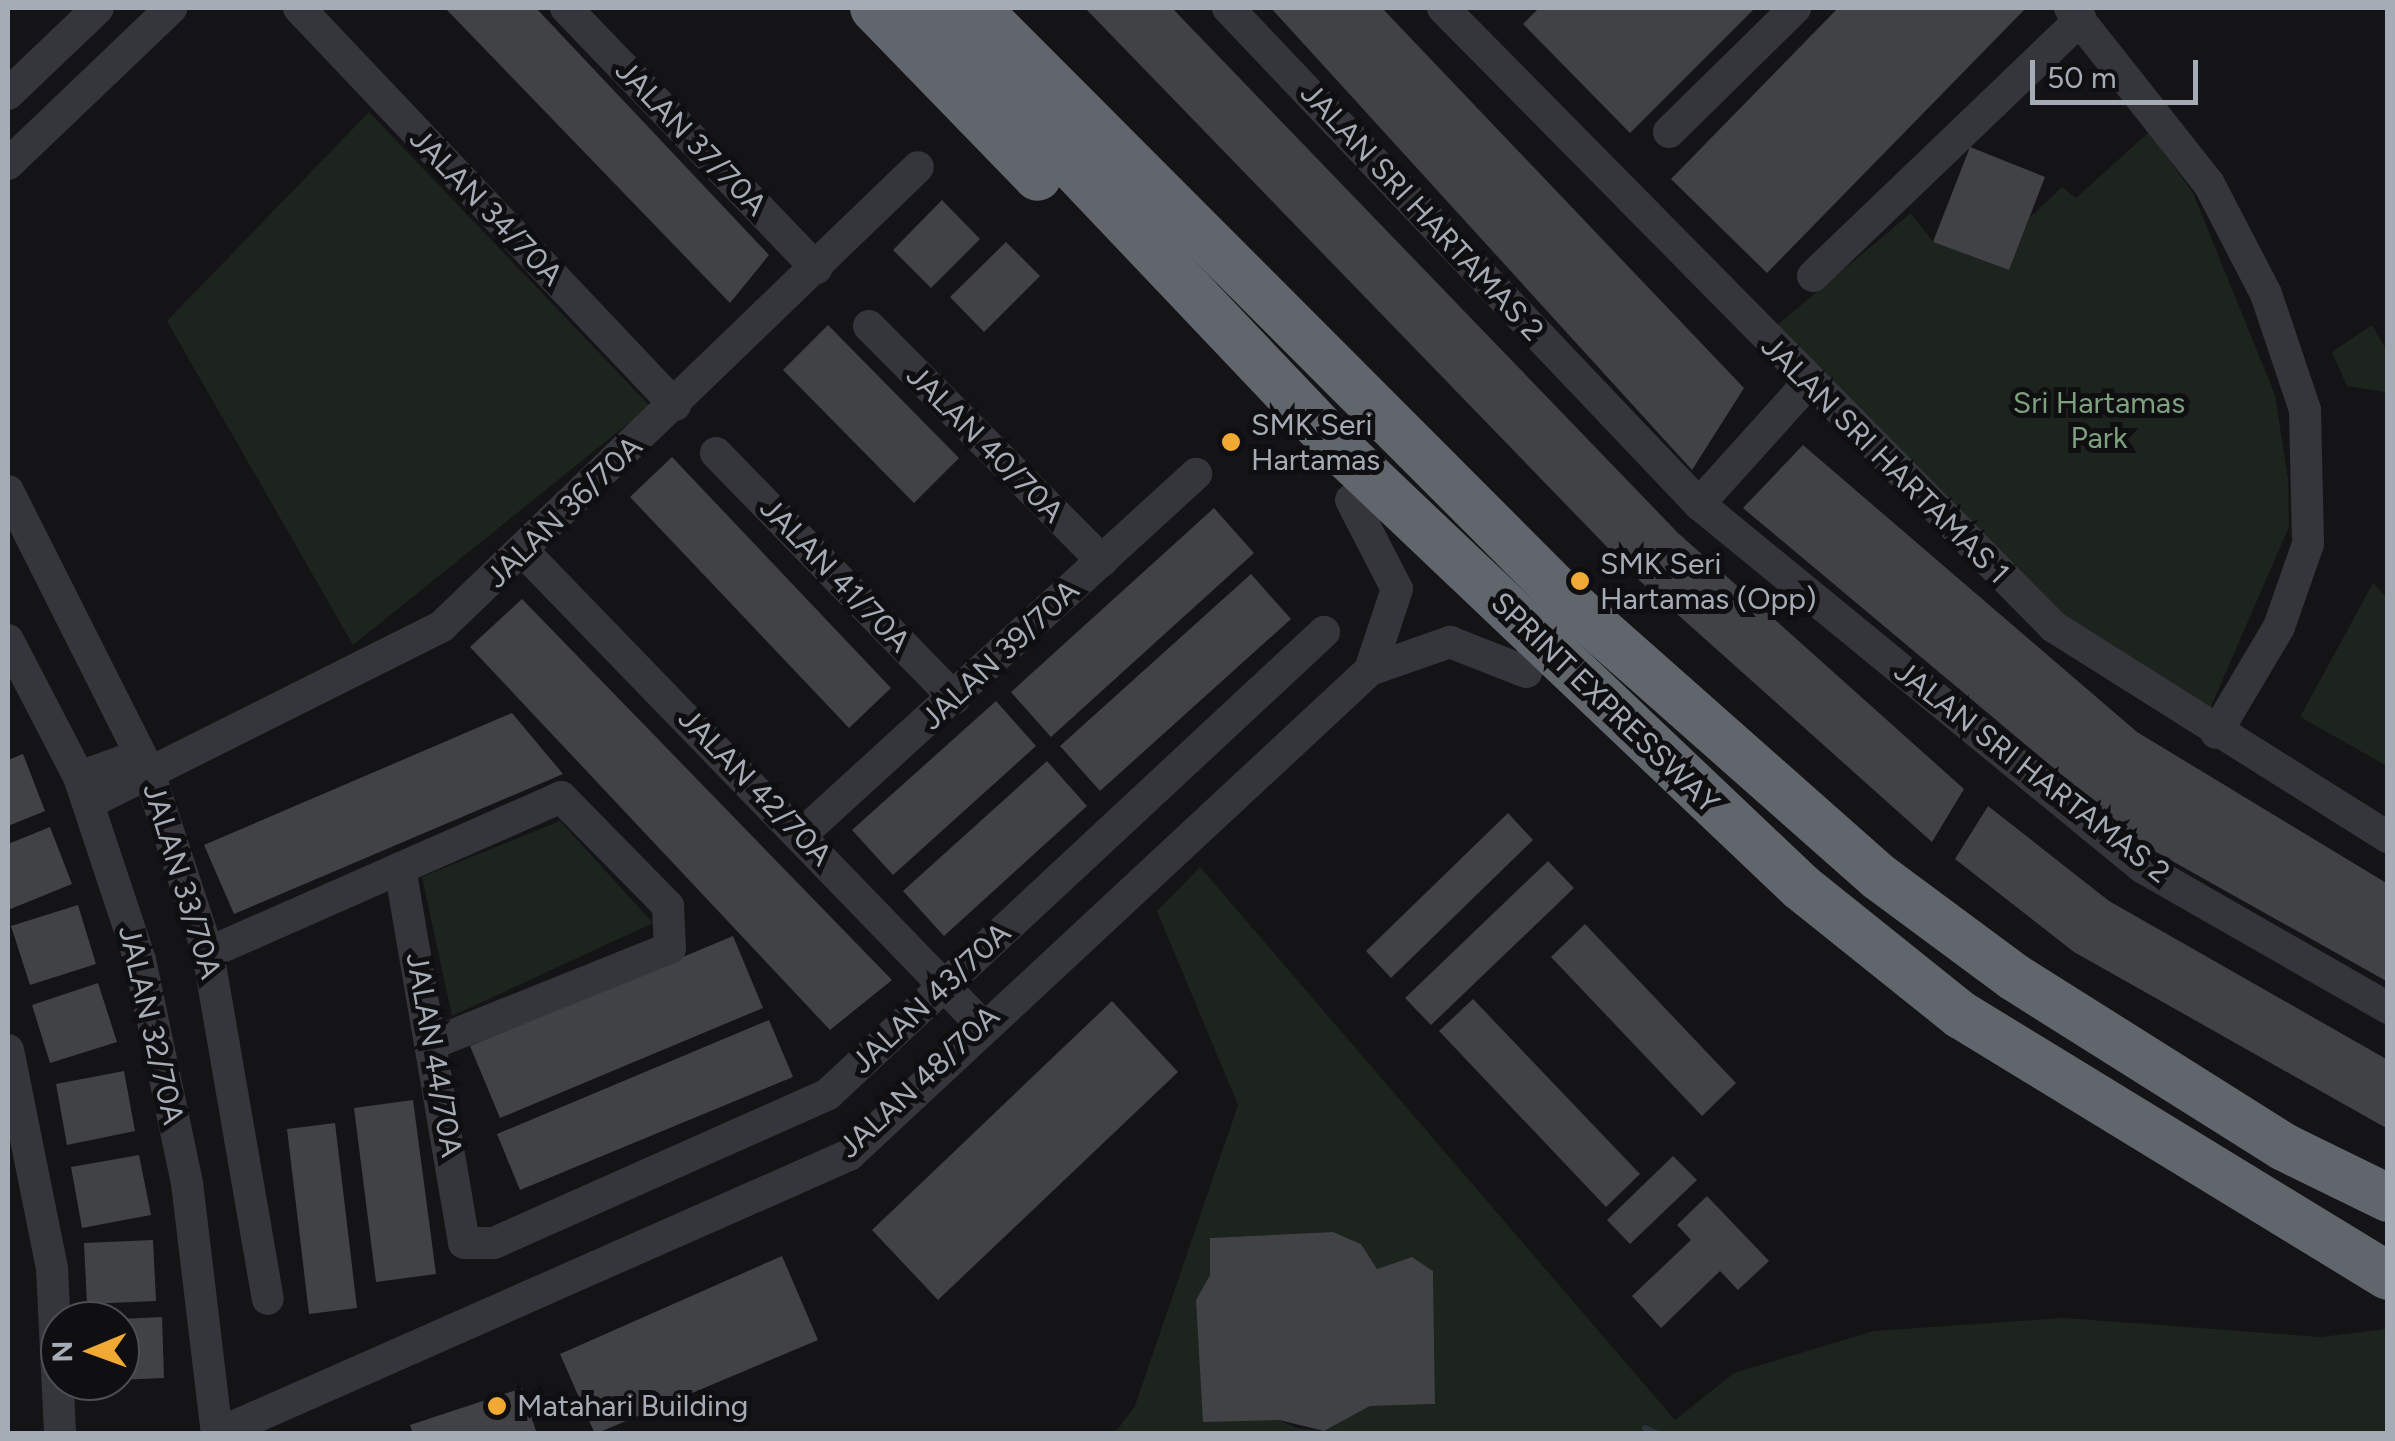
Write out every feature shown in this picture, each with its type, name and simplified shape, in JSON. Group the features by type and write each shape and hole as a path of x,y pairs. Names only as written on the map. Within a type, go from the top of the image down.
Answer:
{"highway":[{"path":"874,8 1351,500 1716,851 1884,982 1961,1016"},
{"name":"SPRINT EXPRESSWAY","path":"922,8 1347,456 1612,714 1801,887 1961,1016 2388,1276"},
{"name":"SPRINT EXPRESSWAY","path":"976,8 1602,633 1878,877 2031,988 2284,1147 2388,1198"},
{"path":"1013,8 1471,503"}],"street":[{"path":"8,94 98,8"},
{"path":"8,164 172,8"},
{"name":"JALAN 34/70A","path":"299,8 675,405"},
{"name":"JALAN 37/70A","path":"566,8 816,268"},
{"name":"JALAN SRI HARTAMAS 2","path":"1228,8 1698,504 2142,867 2388,1008"},
{"name":"JALAN SRI HARTAMAS 1","path":"1443,8 1807,384 2054,627 2216,733 2388,838"},
{"path":"1669,132 1795,8"},
{"path":"1813,276 2076,14 2209,184 2266,294 2305,410 2308,544 2279,627 2216,733"},
{"name":"JALAN 36/70A","path":"84,790 148,767 442,626 525,552 918,166"},
{"name":"JALAN 40/70A","path":"869,326 1102,562"},
{"path":"1698,504 1807,384"},
{"name":"JALAN 41/70A","path":"716,453 954,698"},
{"name":"JALAN 39/70A","path":"802,834 1196,474"},
{"name":"JALAN 33/70A","path":"8,491 148,767 208,953 268,1300"},
{"name":"JALAN 48/70A","path":"1351,500 1397,589 1370,670"},
{"name":"JALAN 42/70A","path":"525,552 802,834 982,1025"},
{"name":"JALAN 43/70A","path":"464,1243 494,1243 828,1094 1324,632"},
{"name":"JALAN 32/70A","path":"8,640 84,790 140,960 187,1183 217,1434"},
{"name":"JALAN 48/70A","path":"217,1434 849,1155 982,1025 1370,670 1450,642 1526,672"},
{"path":"208,953 561,797 668,906 670,948 436,1042"},
{"name":"JALAN 44/70A","path":"400,868 436,1042 464,1243"},
{"path":"8,1050 52,1269 60,1434"}],"green space":[{"path":"369,112 650,406 353,645 167,321"},
{"name":"Sri Hartamas Park","path":"2149,132 2193,193 2275,395 2288,479 2289,527 2205,720 2055,623 1768,333 1911,213 1933,242 2009,270 2030,217 2062,187 2076,198"},
{"path":"2372,325 2387,351 2385,392 2347,386 2332,352"},
{"path":"2373,583 2387,598 2387,766 2300,717"},
{"path":"560,821 653,923 452,1016 422,877"},
{"path":"1200,867 1675,1420 1734,1373 1874,1331 2064,1318 2321,1337 2386,1329 2387,1433 1114,1434 1135,1406 1238,1105 1157,911","holes":["1333,1232 1361,1244 1377,1269 1412,1257 1433,1271 1435,1404 1370,1406 1324,1431 1297,1428 1279,1420 1196,1300 1210,1275 1210,1238"]}],"building":[{"path":"445,8 536,8 769,255 730,303"},
{"path":"1085,8 1172,8 1678,533 1964,789 1932,842 1639,580"},
{"path":"1271,8 1382,8 1744,388 1692,470"},
{"path":"1539,8 1755,8 1630,133 1523,24"},
{"path":"1838,8 2026,8 1767,273 1671,179"},
{"path":"1970,147 2045,177 2009,270 1933,242"},
{"path":"942,200 980,239 931,288 893,250"},
{"path":"1006,242 1040,276 984,332 950,297"},
{"path":"828,325 959,458 914,503 783,370"},
{"path":"1803,445 2137,732 2388,884 2388,982 2149,848 1743,508"},
{"path":"672,457 891,688 849,728 630,497"},
{"path":"1214,508 1254,553 1051,737 1011,692"},
{"path":"1251,574 1291,619 1100,791 1060,746"},
{"path":"522,599 892,980 830,1030 470,647"},
{"path":"996,701 1036,746 893,875 852,830"},
{"path":"512,713 563,774 234,914 204,845"},
{"path":"23,754 45,811 8,826 8,760"},
{"path":"1047,761 1087,806 944,936 903,891"},
{"path":"1988,806 2109,901 2388,1060 2388,1129 2074,952 1955,859"},
{"path":"1508,813 1533,840 1391,978 1366,951"},
{"path":"50,827 72,884 8,910 8,844"},
{"path":"1548,861 1574,888 1431,1025 1405,998"},
{"path":"78,905 96,964 30,985 11,926"},
{"path":"1585,924 1736,1083 1702,1116 1551,957"},
{"path":"733,936 763,1008 500,1118 470,1046"},
{"path":"98,983 117,1042 50,1063 32,1005"},
{"path":"1473,999 1640,1174 1606,1207 1439,1031"},
{"path":"1112,1001 1178,1072 938,1300 872,1230"},
{"path":"769,1020 793,1077 520,1190 497,1134"},
{"path":"124,1071 135,1131 67,1145 56,1084"},
{"path":"413,1100 436,1274 376,1282 354,1108"},
{"path":"335,1123 357,1308 309,1314 287,1129"},
{"path":"139,1155 151,1215 82,1228 71,1167"},
{"path":"1673,1156 1697,1180 1630,1244 1607,1220"},
{"path":"1707,1196 1769,1261 1738,1290 1720,1271 1661,1328 1632,1296 1691,1240 1677,1225"},
{"path":"1333,1232 1361,1244 1377,1269 1412,1257 1433,1271 1435,1404 1370,1406 1324,1431 1279,1420 1203,1422 1196,1300 1210,1275 1210,1238"},
{"path":"153,1240 156,1301 87,1301 84,1243"},
{"path":"782,1256 818,1340 595,1434 560,1354"},
{"path":"162,1317 164,1378 140,1379 140,1318"},
{"name":"Matahari Building","path":"522,1388 537,1434 413,1434 410,1425"}],"waterway":[{"path":"1645,1428 1658,1434"}],"place":[{"name":"SMK Seri Hartamas","path":"1231,442"},
{"name":"SMK Seri Hartamas (Opp)","path":"1580,581"},
{"name":"Matahari Building","path":"497,1406"}]}
